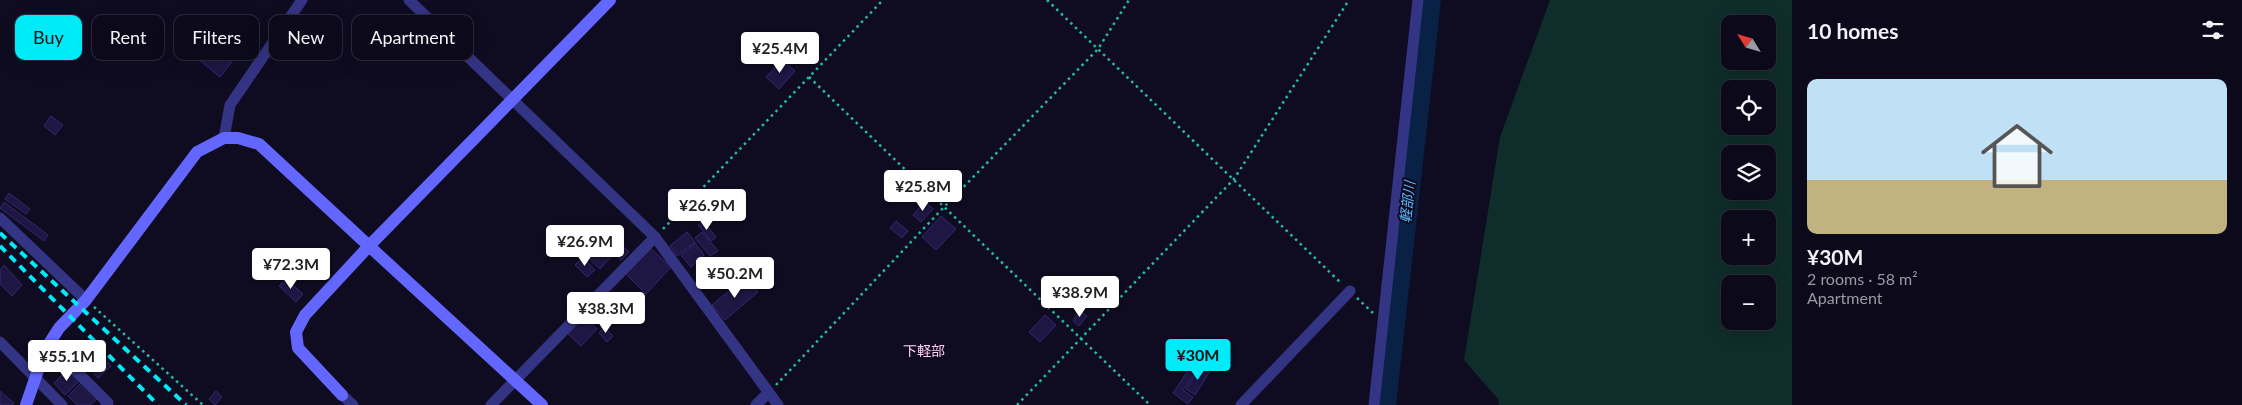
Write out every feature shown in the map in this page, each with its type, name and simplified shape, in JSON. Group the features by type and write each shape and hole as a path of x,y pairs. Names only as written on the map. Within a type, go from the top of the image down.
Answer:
{"street":[{"path":"224,138 230,105 302,0"},
{"path":"409,0 655,237 778,405"},
{"path":"353,405 298,348 296,332 305,315 368,246 610,0"},
{"path":"1374,405 1418,0"},
{"path":"26,405 45,350 59,328 86,300 197,152 224,138 238,138 259,144 542,405"},
{"path":"0,218 86,300"},
{"path":"491,405 655,237"},
{"path":"1241,405 1350,291"},
{"path":"0,342 62,405"},
{"path":"67,362 108,403 106,405"},
{"path":"756,405 768,393"}],"path":[{"path":"655,237 884,0"},
{"path":"1048,0 1383,323"},
{"path":"768,393 944,207 1098,49 1129,0"},
{"path":"1017,405 1234,179 1349,0"},
{"path":"809,77 1150,405"},
{"path":"86,300 203,405"}],"green space":[{"path":"1550,0 1792,0 1792,405 1499,405 1498,399 1464,360 1500,137"}],"building":[{"path":"199,60 233,60 220,77"},
{"path":"782,60 795,71 779,89 766,77"},
{"path":"51,116 63,125 55,135 44,126"},
{"path":"9,193 30,209 26,214 5,199"},
{"path":"925,201 933,209 921,222 913,215"},
{"path":"4,202 48,235 44,241 0,208"},
{"path":"941,216 956,229 936,250 922,237"},
{"path":"703,221 716,237 711,241 698,225"},
{"path":"896,221 908,231 902,238 890,228"},
{"path":"687,232 695,242 677,256 670,246"},
{"path":"702,232 718,251 710,256 695,238"},
{"path":"612,236 629,252 621,260 604,244"},
{"path":"695,243 704,255 691,267 681,255"},
{"path":"602,245 613,255 600,269 589,259"},
{"path":"650,248 671,267 646,294 626,274"},
{"path":"583,257 595,270 587,277 575,265"},
{"path":"724,259 735,271 716,288 705,275"},
{"path":"4,265 22,285 12,296 0,284 0,270"},
{"path":"746,277 758,292 725,320 712,305"},
{"path":"286,279 303,294 296,302 279,286"},
{"path":"1080,311 1087,316 1079,326 1073,321"},
{"path":"1045,315 1056,325 1040,342 1029,332"},
{"path":"584,317 597,329 581,346 568,334"},
{"path":"605,327 613,336 607,342 599,333"},
{"path":"102,357 111,366 98,378 90,369"},
{"path":"1196,359 1202,364 1183,390 1193,397 1188,404 1173,393"},
{"path":"1201,367 1209,373 1195,395 1186,389"},
{"path":"68,369 79,381 65,395 54,383"},
{"path":"81,383 97,399 90,405 77,405 68,396"},
{"path":"0,391 14,403 12,405 0,405"},
{"path":"216,391 222,397 215,405 209,399"}],"waterway":[{"name":"軽部川","path":"1385,405 1430,0"}],"railway":[{"path":"0,233 186,405"},
{"path":"0,246 158,405"}],"district":[{"name":"下軽部","path":"924,350"}]}
